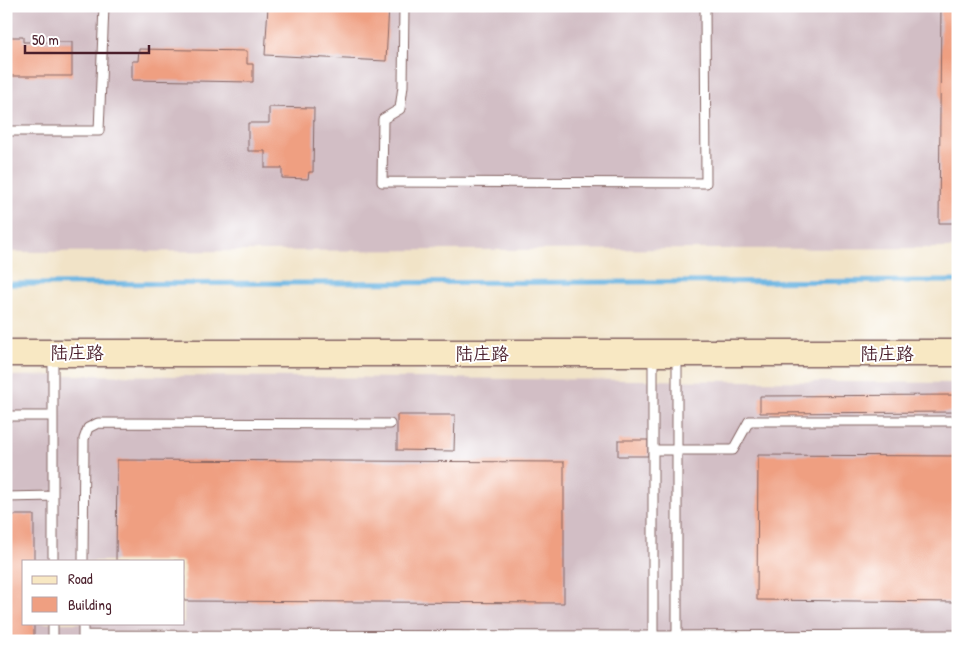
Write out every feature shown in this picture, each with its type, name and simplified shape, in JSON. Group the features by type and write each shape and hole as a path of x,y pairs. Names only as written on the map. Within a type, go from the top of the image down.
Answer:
{"street":[{"name":"陆庄路","path":"6,353 958,353"}],"lane":[{"path":"6,130 99,131 104,6"},
{"path":"404,6 400,109 383,119 382,182 706,183 706,6"},
{"path":"53,353 53,560"},
{"path":"653,638 653,450 665,354"},
{"path":"665,354 677,450 677,638"},
{"path":"6,416 53,416"},
{"path":"653,450 733,450 749,421 958,421"},
{"path":"83,560 84,439 88,428 98,423 390,424"},
{"path":"6,497 53,496"},
{"path":"53,624 53,641"},
{"path":"83,624 83,638 677,638 958,635"}],"shaded area":[{"path":"6,6 958,6 958,248 6,252"},
{"path":"6,376 958,383 958,641 6,641"}],"building":[{"path":"268,6 389,6 386,61 265,55"},
{"path":"941,6 958,6 958,223 939,223"},
{"path":"6,37 23,37 23,42 72,42 72,76 6,76"},
{"path":"139,49 247,51 247,64 253,64 253,82 132,80 132,61 138,61"},
{"path":"269,107 314,108 313,172 309,172 308,179 282,178 282,168 265,168 265,151 248,151 248,123 269,123"},
{"path":"958,395 958,412 760,413 760,396"},
{"path":"397,415 455,415 454,451 397,450"},
{"path":"6,429 8,429 9,479 6,479"},
{"path":"618,440 648,440 648,456 618,456"},
{"path":"758,455 958,456 958,602 757,600"},
{"path":"117,460 564,462 564,603 185,601 185,560 116,560"},
{"path":"6,515 34,515 34,560 22,560 22,624 34,624 34,641 6,641"}],"waterway":[{"path":"6,284 958,281"}]}
